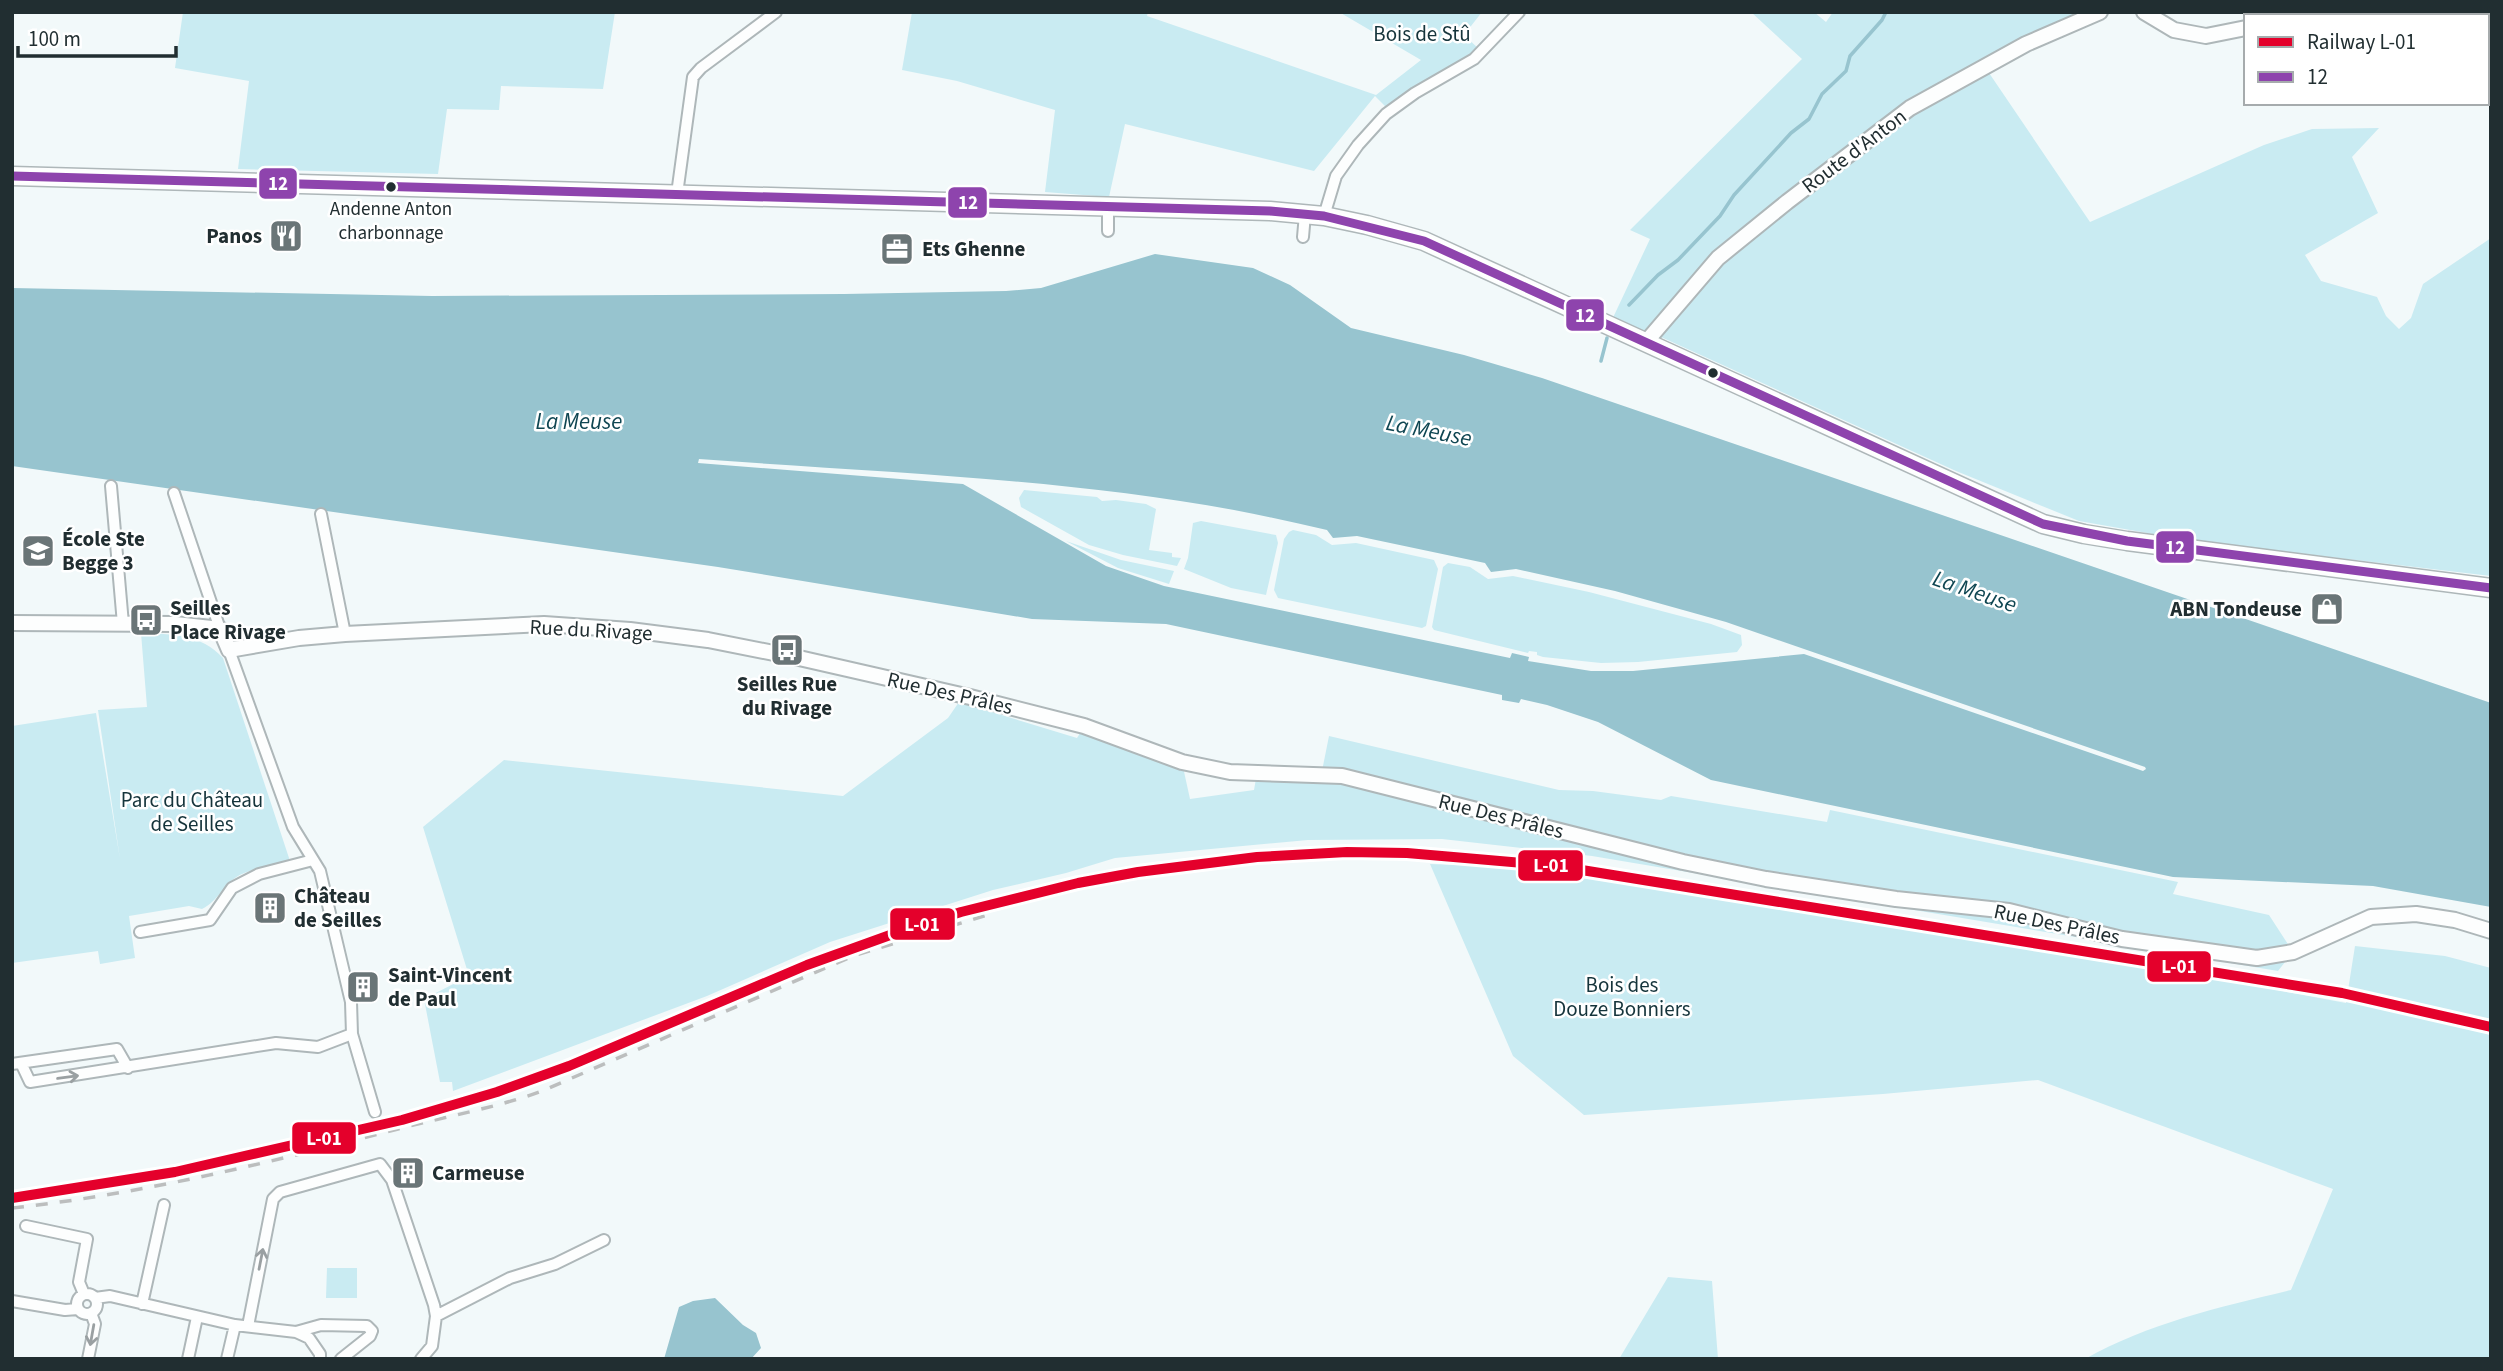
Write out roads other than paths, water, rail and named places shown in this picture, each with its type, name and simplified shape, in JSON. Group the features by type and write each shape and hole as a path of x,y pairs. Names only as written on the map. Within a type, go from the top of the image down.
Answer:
{"main road":[{"path":"12,176 1108,207 1324,216 1424,241 1979,496 2056,528 2183,549 2491,588"}],"street":[{"path":"677,194 693,77 701,68 776,12"},
{"path":"1324,216 1336,176 1358,145 1386,114 1415,93 1474,59 1519,12"},
{"name":"Route d'Anton","path":"1646,342 1718,258 1910,108 2026,44 2100,12"},
{"path":"2144,12 2174,30 2206,36 2244,29"},
{"path":"1108,207 1108,232"},
{"path":"1303,237 1305,214"},
{"path":"111,486 123,624"},
{"path":"174,493 220,629 293,827 320,871 351,1002 352,1034 375,1112"},
{"path":"321,514 345,634"},
{"path":"12,623 175,624 220,629"},
{"name":"Rue du Rivage","path":"229,650 299,638 345,634 544,624 630,630 708,640 834,666"},
{"name":"Rue Des Prâles","path":"834,666 970,696 1084,726 1182,762 1230,772 1342,776 1683,862 1896,899 2009,911 2122,939 2257,958 2293,952 2371,917 2416,914 2455,920 2491,931"},
{"path":"140,932 210,920 232,888 259,874 313,860"},
{"path":"128,1068 117,1049 16,1063 30,1082 128,1068 276,1043 318,1047 352,1034"},
{"path":"248,1326 273,1199 280,1192 380,1164 392,1180 436,1315 432,1346 421,1359"},
{"path":"142,1304 164,1205"},
{"path":"26,1226 87,1239 79,1282 96,1307 90,1313"},
{"path":"436,1315 510,1278 555,1264 604,1240"},
{"path":"78,1308 78,1300 90,1296 110,1296 235,1325 296,1332 309,1338 320,1353 320,1359"},
{"path":"12,1301 65,1310 78,1308 90,1313"},
{"path":"88,1359 95,1324 90,1313"},
{"path":"188,1359 197,1317"},
{"path":"228,1359 235,1325"},
{"path":"296,1332 321,1325 367,1326 372,1331 370,1336 341,1359"}],"water":[{"name":"La Meuse","path":"1155,254 1253,268 1290,285 1351,328 1464,355 1542,378 2491,703 2491,907 2373,886 2173,877 1711,780 1598,722 1547,705 1521,699 1519,703 1502,700 1502,695 1166,624 1032,619 718,567 12,466 12,288 432,296 844,294 1041,288","holes":["699,459 900,472 1102,490 1234,510 1327,530 1333,538 1357,536 1485,563 1491,572 1516,569 1615,591 1726,622 2146,769 2143,771 1804,654 1633,671 1591,671 1528,661 1529,657 1512,653 1510,658 1164,586 1106,566 963,484 698,463"]},
{"path":"715,1298 743,1325 756,1333 761,1348 751,1359 664,1359 679,1307 693,1301"}],"waterway":[{"path":"1629,305 1658,275 1678,260 1720,216 1734,195 1791,133 1809,119 1822,94 1846,71 1850,56 1886,12"},
{"path":"1601,361 1607,338"}],"railway":[{"path":"12,1208 206,1176 507,1102 542,1091 853,956 991,914"}],"rail line":[{"name":"L-01","path":"12,1198 175,1172 402,1120 497,1092 569,1066 807,965 961,912 1078,883 1138,872 1257,857 1347,852 1407,853 1557,866 2342,993 2491,1027"}],"place":[{"name":"Andenne Anton charbonnage","path":"391,187"},
{"name":"Panos","path":"286,236"},
{"name":"Ets Ghenne","path":"897,249"},
{"name":"École Ste Begge 3","path":"38,551"},
{"name":"ABN Tondeuse","path":"2327,609"},
{"name":"Seilles Place Rivage","path":"146,620"},
{"name":"Seilles Rue du Rivage","path":"787,650"},
{"name":"Château de Seilles","path":"270,908"},
{"name":"Saint-Vincent de Paul","path":"363,987"},
{"name":"Carmeuse","path":"408,1173"}],"park label":[{"name":"Bois de Stû","path":"1422,34"},
{"name":"Parc du Château de Seilles","path":"192,812"},
{"name":"Bois des Douze Bonniers","path":"1622,997"}]}
